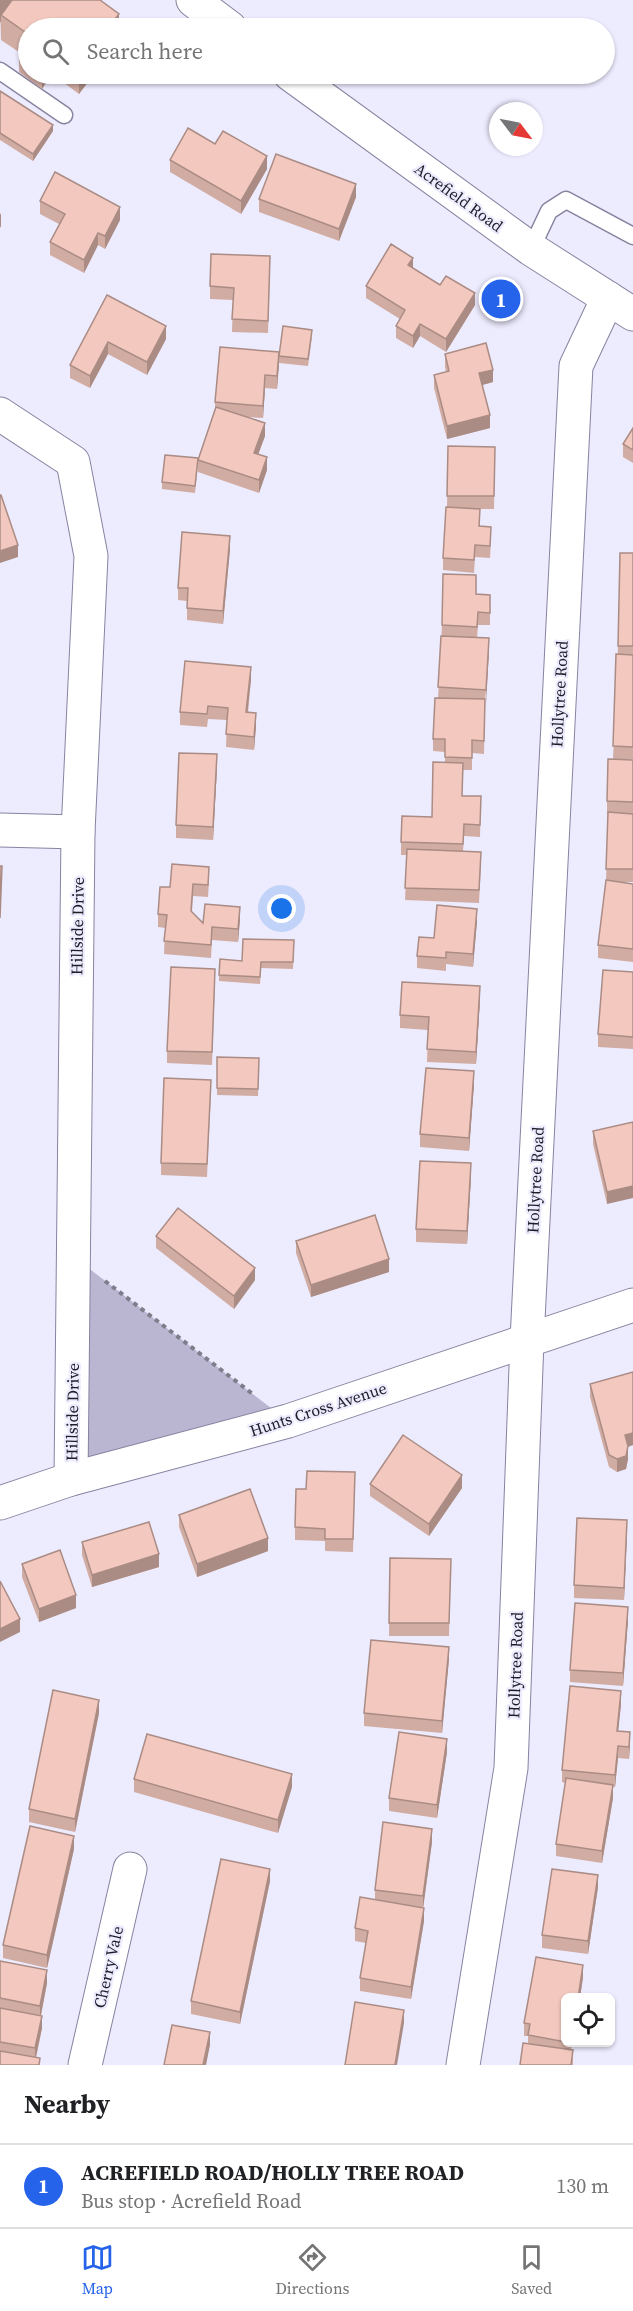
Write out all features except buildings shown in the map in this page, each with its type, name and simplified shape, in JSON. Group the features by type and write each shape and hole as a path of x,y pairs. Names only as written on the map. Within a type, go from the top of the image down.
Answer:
{"street":[{"path":"193,0 217,18"},
{"name":"Acrefield Road","path":"304,84 531,249 620,306"},
{"name":"Hollytree Road","path":"463,2065 511,1768 527,1340 576,366 620,306"},
{"name":"Hillside Drive","path":"0,414 73,462 91,556 78,832 71,1479"},
{"path":"0,830 78,832"},
{"name":"Hunts Cross Avenue","path":"0,1503 71,1479 288,1421 633,1305"},
{"name":"Cherry Vale","path":"86,2065 130,1869"}],"lane":[{"path":"0,71 18,84"},
{"path":"18,84 64,116"},
{"path":"531,249 549,211 566,201 633,236"}],"path":[{"path":"74,1257 288,1421"}],"shaded area":[{"path":"74,1257 288,1421 71,1479"}],"place":[{"name":"ACREFIELD ROAD/HOLLY TREE ROAD","path":"501,299"}]}
